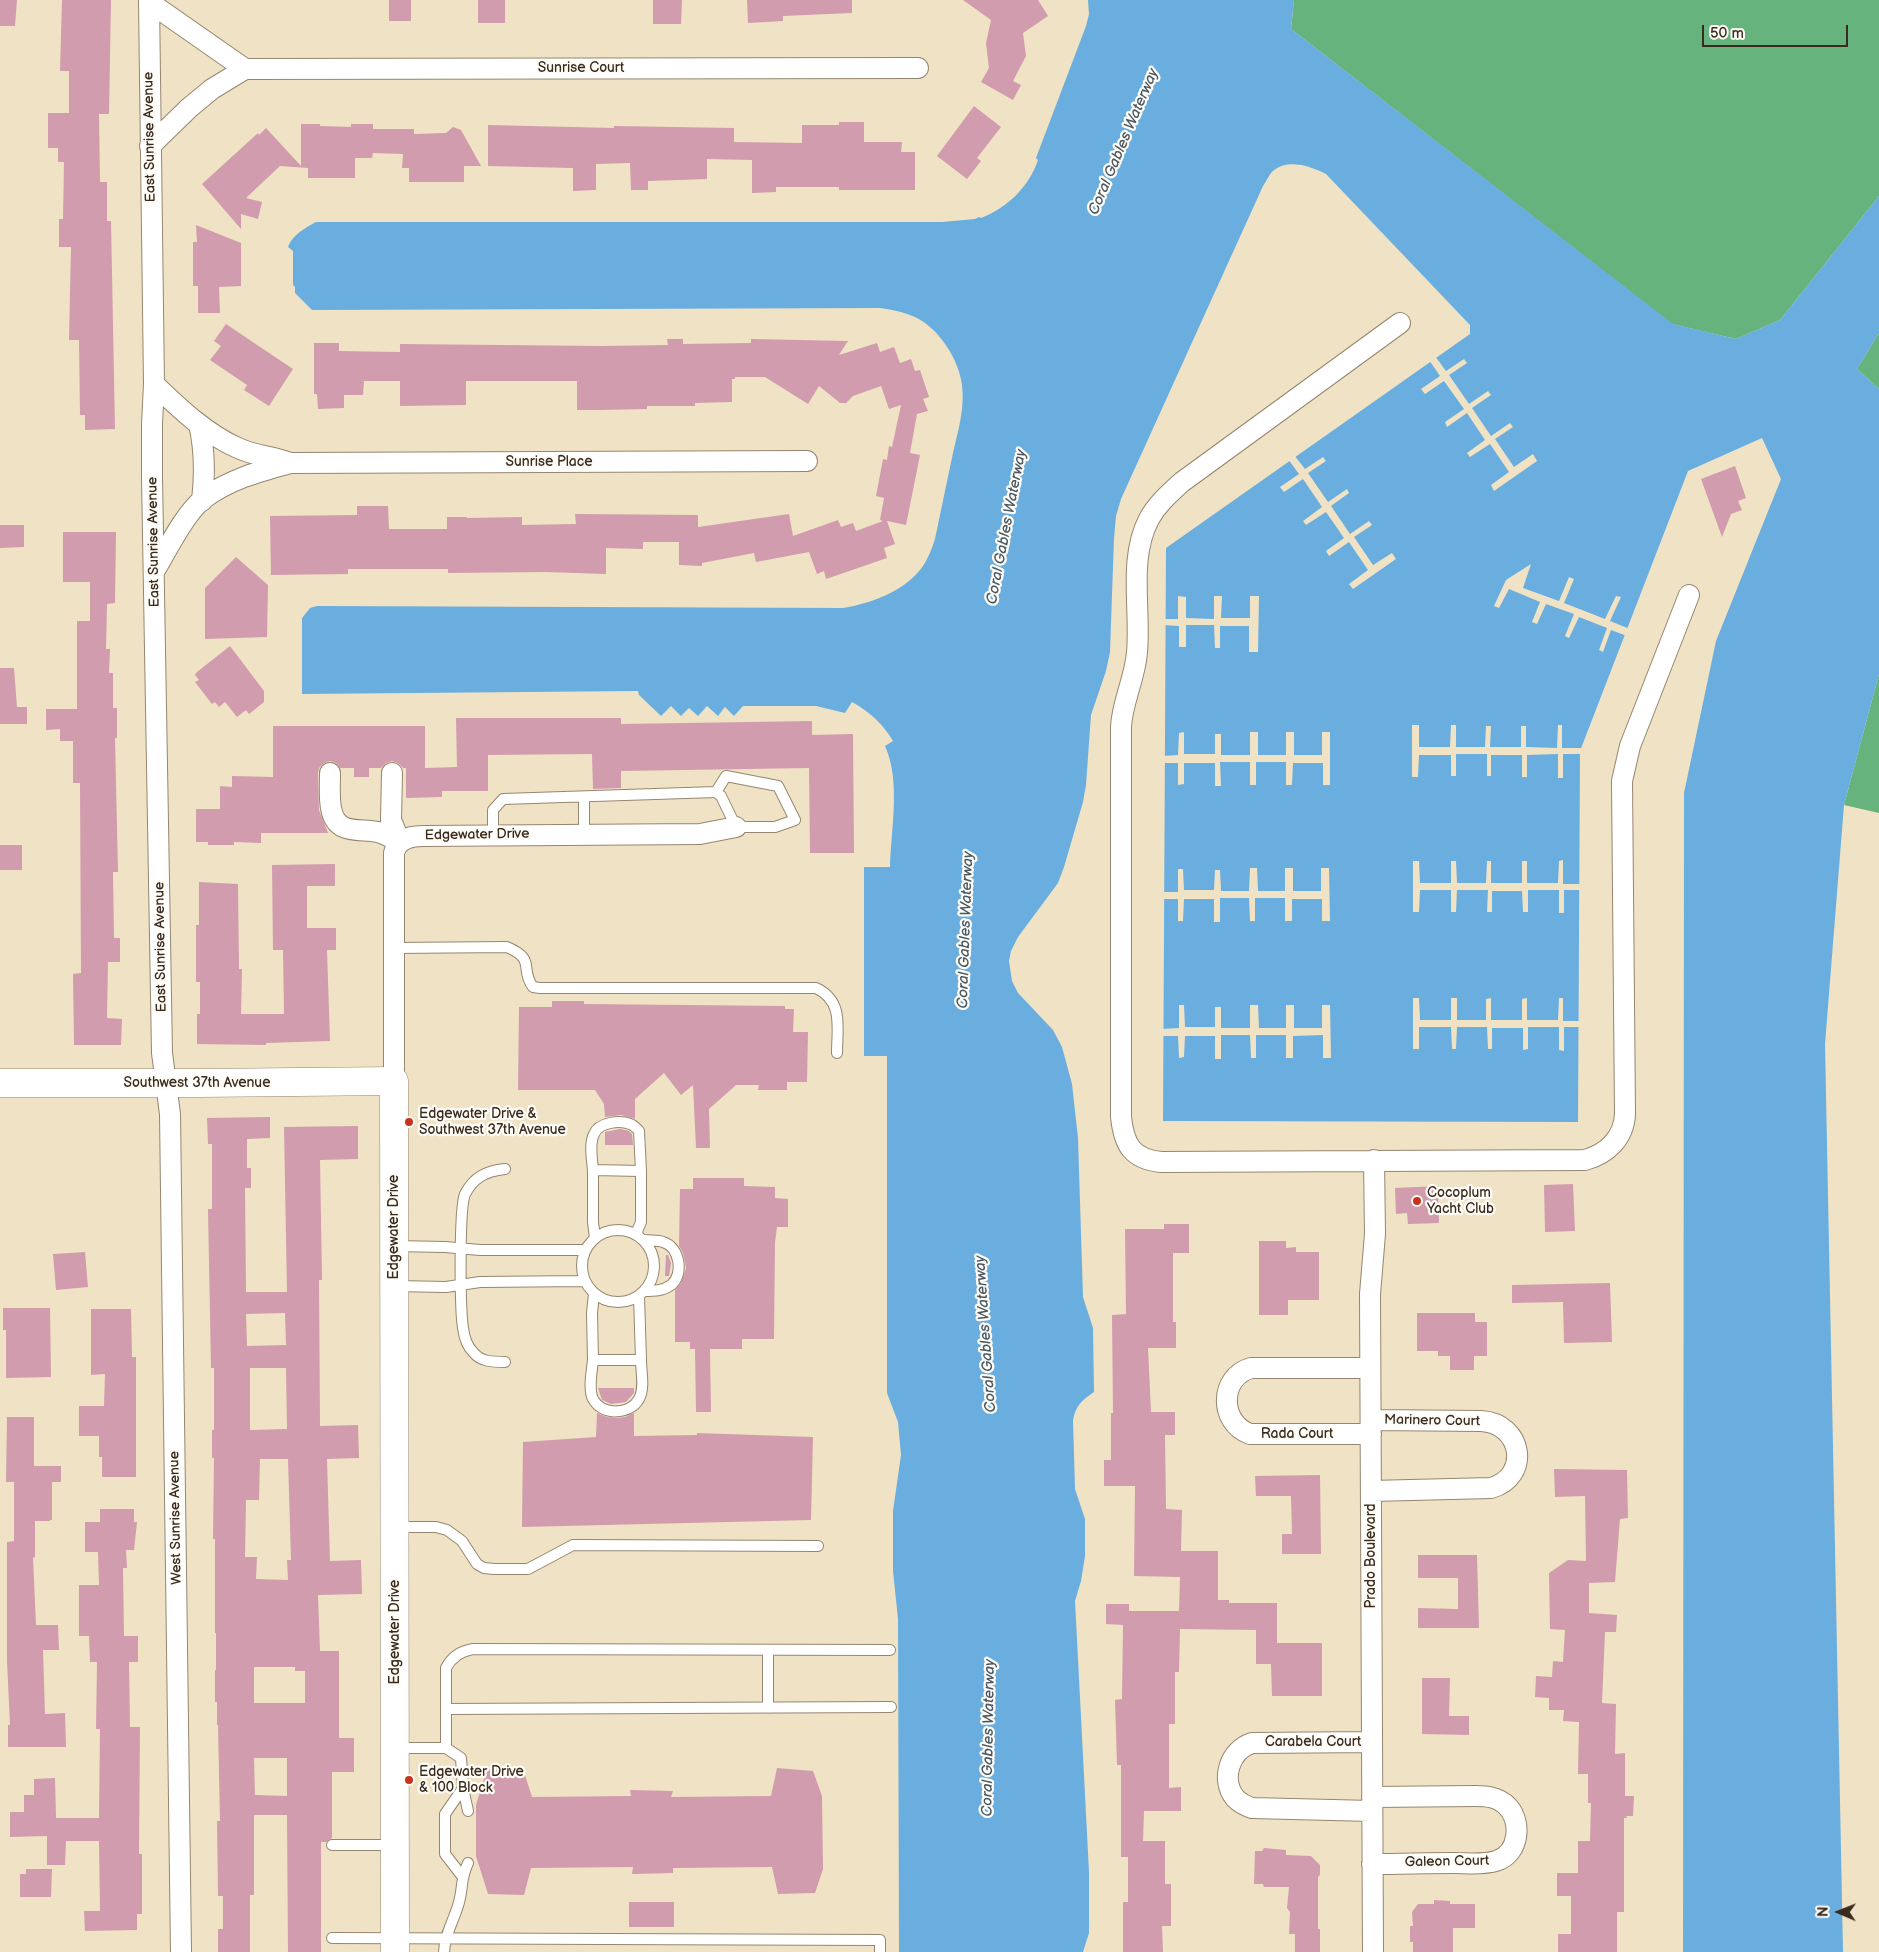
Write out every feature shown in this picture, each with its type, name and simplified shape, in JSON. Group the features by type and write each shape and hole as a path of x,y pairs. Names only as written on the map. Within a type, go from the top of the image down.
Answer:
{"street":[{"path":"149,1 245,69 212,89 189,108 150,146"},
{"name":"East Sunrise Avenue","path":"149,1 154,384 152,424 154,572 162,1053 167,1084"},
{"name":"Sunrise Court","path":"245,69 918,68"},
{"path":"1400,323 1182,482 1159,504 1149,519 1140,547 1138,651 1134,678 1121,727 1121,1117 1126,1141 1131,1150 1140,1157 1162,1162 1584,1160 1605,1152 1615,1142 1620,1133 1625,1114 1622,781 1630,746 1689,595"},
{"name":"Sunrise Place","path":"154,384 177,407 199,424 237,448 290,463 807,461"},
{"path":"199,424 203,441 204,465 202,501"},
{"name":"Sunrise Place","path":"154,572 178,532 202,501 242,478 290,463"},
{"path":"330,773 331,808 335,819 342,827 350,830 379,832 400,842"},
{"path":"392,774 391,820 400,842"},
{"name":"Edgewater Drive","path":"395,1946 394,853 400,842 414,836 700,834 736,827"},
{"name":"Southwest 37th Avenue","path":"0,1083 167,1084 394,1081"},
{"name":"West Sunrise Avenue","path":"167,1084 170,1114 173,1286 181,1952"},
{"name":"Prado Boulevard","path":"1373,1952 1370,1294 1375,1234 1374,1160"},
{"name":"Rada Court","path":"1370,1368 1251,1368 1245,1370 1234,1379 1228,1393 1227,1403 1228,1411 1234,1424 1250,1434 1371,1427"},
{"name":"Marinero Court","path":"1371,1427 1481,1421 1496,1423 1509,1432 1514,1440 1517,1456 1514,1470 1509,1477 1499,1486 1491,1488 1372,1491"},
{"name":"Carabela Court","path":"1371,1742 1252,1744 1245,1746 1234,1755 1228,1777 1236,1799 1252,1808 1372,1804"},
{"name":"Galeon Court","path":"1372,1804 1476,1796 1492,1797 1511,1811 1517,1828 1514,1846 1504,1858 1496,1862 1372,1864"}],"lane":[{"path":"493,834 493,810 503,799 716,792 721,796 736,827 775,827 795,820 778,786 726,776 716,792"},
{"path":"584,797 584,834"},
{"path":"394,948 507,947 521,953 526,961 530,982 533,987 540,988 816,988 830,997 835,1005 837,1053"},
{"path":"594,1294 592,1313 592,1394 594,1400 605,1409 612,1411 628,1408 639,1399 642,1382 642,1294 653,1277 654,1267 653,1257 640,1237 641,1171 639,1131 632,1124 617,1122 603,1126 596,1130 594,1134 592,1152 595,1238"},
{"path":"504,1362 486,1361 478,1357 468,1345 462,1325 462,1206 464,1196 475,1179 492,1170 505,1169"},
{"path":"593,1170 641,1171"},
{"path":"627,1230 640,1237 664,1242 670,1246 675,1253 679,1267 678,1274 670,1286 642,1294 628,1302 604,1301 594,1294 582,1274 585,1250 595,1238 607,1231 627,1230"},
{"path":"393,1246 462,1249 585,1250"},
{"path":"394,1286 446,1287 462,1284 585,1281"},
{"path":"593,1360 641,1360"},
{"path":"394,1527 436,1527 447,1530 462,1541 477,1564 484,1568 494,1569 528,1569 573,1545 818,1546"},
{"path":"446,1748 446,1668 450,1659 464,1651 473,1649 890,1650"},
{"path":"768,1650 768,1708"},
{"path":"446,1708 891,1707"},
{"path":"395,1748 446,1748 461,1758 463,1788 468,1811"},
{"path":"462,1876 445,1854 445,1814 463,1788"},
{"path":"332,1845 395,1845"},
{"path":"444,1952 444,1940 454,1918 460,1898 462,1876 468,1864"},
{"path":"332,1938 395,1946 444,1940 880,1940 880,1952"},
{"path":"650,1940 650,1952"}],"green space":[{"path":"1294,0 1879,0 1879,196 1780,320 1736,339 1672,324 1291,29"},
{"path":"1879,333 1879,389 1857,369"},
{"path":"1879,674 1879,813 1844,805"}],"water":[{"name":"Coral Gables Waterway","path":"1088,0 1294,0 1291,29 1673,324 1736,339 1780,320 1879,196 1879,333 1857,369 1879,389 1879,674 1844,805 1825,1044 1843,1952 1683,1952 1684,793 1716,641 1781,479 1762,438 1688,471 1580,751 1578,1122 1163,1121 1166,548 1470,334 1470,325 1326,174 1298,164 1283,165 1271,173 1263,186 1121,499 1116,516 1114,538 1110,652 1106,671 1091,715 1083,802 1058,883 1018,937 1011,951 1009,961 1012,981 1018,993 1053,1030 1062,1047 1072,1084 1078,1138 1083,1297 1093,1328 1094,1392 1080,1403 1073,1420 1075,1489 1085,1519 1085,1556 1081,1581 1075,1601 1089,1872 1089,1933 1083,1952 899,1952 898,1619 893,1571 893,1511 901,1455 898,1422 887,1393 887,1056 864,1056 864,867 890,867 894,790 893,774 885,746 893,741 876,719 852,702 845,713 816,706 743,706 734,716 725,707 718,716 707,706 698,716 689,708 681,716 671,706 661,716 639,695 638,691 302,694 302,618 310,608 317,606 843,608 880,598 913,577 922,568 931,550 959,428 963,394 957,366 941,338 917,318 880,308 312,310 295,293 293,285 293,251 288,247 296,235 316,222 942,222 981,218 1000,209 1016,195 1023,188 1034,170 1038,160 1036,158 1086,26 1089,14"}],"pier":[{"path":"1435,356 1446,371 1464,359 1467,363 1449,375 1469,404 1488,391 1491,395 1472,408 1491,436 1510,423 1513,427 1495,439 1514,467 1533,454 1537,461 1494,491 1491,485 1509,472 1490,444 1470,457 1467,453 1485,440 1467,413 1447,427 1445,422 1464,409 1444,381 1425,394 1421,389 1440,376 1429,360"},
{"path":"1294,455 1305,469 1323,457 1326,461 1308,473 1328,502 1347,489 1349,493 1331,506 1350,534 1369,521 1372,525 1354,537 1373,565 1392,553 1396,559 1353,589 1349,584 1368,570 1349,542 1329,556 1326,551 1344,538 1326,512 1306,525 1303,521 1322,507 1303,479 1284,492 1280,487 1299,474 1288,459"},
{"path":"1531,564 1523,588 1559,601 1569,577 1574,579 1564,603 1605,619 1616,596 1621,597 1610,621 1630,629 1627,636 1611,630 1603,652 1599,650 1607,628 1579,617 1569,638 1565,636 1574,614 1546,604 1537,624 1532,622 1540,602 1509,589 1499,608 1494,606 1506,580"},
{"path":"1178,596 1186,597 1186,618 1214,619 1214,596 1222,596 1221,618 1250,618 1250,596 1259,596 1258,652 1249,652 1249,626 1220,626 1220,648 1215,648 1214,625 1186,625 1186,647 1179,647 1179,626 1163,625 1163,619 1178,619"},
{"path":"1412,725 1419,725 1419,747 1450,747 1451,725 1456,725 1456,747 1485,747 1486,726 1491,726 1490,747 1521,747 1521,726 1526,726 1526,747 1557,748 1558,725 1562,725 1562,748 1584,748 1582,754 1563,754 1563,778 1558,778 1558,754 1527,755 1527,777 1522,777 1522,755 1491,755 1491,776 1487,776 1487,754 1456,754 1456,776 1451,776 1451,755 1419,755 1418,777 1412,777"},
{"path":"1184,732 1184,754 1215,754 1215,734 1221,734 1221,755 1250,755 1250,732 1258,732 1258,755 1286,755 1286,732 1294,732 1294,755 1322,755 1322,732 1330,732 1330,785 1323,785 1323,763 1293,763 1292,785 1286,785 1286,762 1256,762 1256,785 1250,785 1250,762 1220,762 1221,786 1215,786 1215,763 1184,763 1184,784 1178,785 1178,763 1162,763 1162,756 1178,755 1179,733"},
{"path":"1563,860 1563,884 1582,884 1582,890 1564,890 1564,913 1559,913 1559,890 1528,890 1528,912 1523,912 1522,891 1492,891 1492,912 1487,912 1488,890 1457,890 1456,912 1451,912 1451,890 1420,890 1419,912 1413,912 1413,861 1419,861 1420,883 1451,883 1451,861 1456,861 1457,883 1486,883 1487,861 1491,861 1491,883 1522,883 1522,861 1527,861 1527,883 1558,883 1559,861"},
{"path":"1250,868 1257,868 1258,891 1285,891 1285,868 1293,868 1293,891 1321,891 1321,868 1329,868 1330,921 1322,921 1322,899 1292,899 1292,921 1285,921 1285,898 1255,898 1255,921 1250,921 1249,898 1220,898 1220,922 1214,922 1214,899 1184,899 1183,921 1178,921 1178,899 1162,899 1162,892 1178,892 1178,869 1183,869 1184,890 1214,890 1215,870 1220,870 1221,891 1249,891"},
{"path":"1413,998 1419,998 1420,1020 1451,1020 1451,998 1457,998 1457,1020 1486,1020 1486,999 1491,998 1491,1020 1522,1020 1522,999 1527,998 1527,1020 1558,1020 1559,998 1563,998 1563,1021 1581,1021 1581,1027 1564,1027 1564,1051 1559,1050 1559,1027 1528,1027 1528,1049 1523,1050 1523,1028 1492,1028 1492,1049 1488,1049 1487,1027 1457,1027 1456,1049 1452,1049 1451,1027 1419,1027 1419,1049 1413,1049"},
{"path":"1179,1005 1184,1005 1185,1027 1215,1027 1215,1007 1221,1007 1221,1028 1250,1028 1250,1005 1258,1005 1259,1028 1286,1028 1286,1005 1294,1005 1294,1028 1322,1028 1322,1005 1330,1005 1331,1058 1323,1058 1323,1035 1293,1036 1293,1058 1286,1058 1286,1035 1256,1035 1256,1058 1251,1058 1250,1035 1221,1035 1221,1059 1215,1059 1215,1036 1185,1036 1184,1057 1179,1058 1178,1036 1161,1036 1161,1029 1179,1028"}],"building":[{"path":"0,0 17,0 15,26 0,26"},
{"path":"62,0 111,0 109,114 99,114 100,182 107,182 107,221 111,221 115,429 85,430 85,415 80,415 79,340 69,340 71,247 59,247 59,219 63,219 64,162 58,162 58,148 48,148 48,113 69,113 69,71 60,71"},
{"path":"389,0 411,0 411,21 389,21"},
{"path":"478,0 505,0 505,23 478,23"},
{"path":"653,0 682,0 681,24 653,24"},
{"path":"747,0 852,0 852,13 783,16 783,21 748,23"},
{"path":"963,0 1038,0 1048,16 1023,33 1026,56 1013,81 1021,85 1013,100 981,82 989,68 986,43 991,20"},
{"path":"974,106 1001,127 977,158 981,161 967,179 937,156"},
{"path":"839,122 864,122 864,142 902,142 901,152 915,152 915,190 839,190 839,187 776,187 776,192 752,193 752,160 707,159 707,179 648,181 648,190 631,190 630,163 596,164 596,190 573,191 573,168 488,166 488,125 734,128 734,142 802,143 802,125 839,125"},
{"path":"301,124 351,127 351,124 373,124 373,129 414,129 414,134 446,133 453,127 461,130 481,166 464,166 464,182 409,182 409,168 402,168 403,154 373,153 372,158 355,158 355,178 308,178 308,168 280,166 246,198 262,202 258,219 241,214 241,229 202,184 258,133 259,135 266,128 301,166"},
{"path":"196,225 241,243 241,286 219,287 220,313 198,313 198,286 193,286 193,242 197,242"},
{"path":"226,324 293,369 269,406 244,390 247,385 210,360 221,346 214,341"},
{"path":"667,339 683,339 683,344 751,343 751,339 848,341 839,355 877,343 880,352 894,347 900,363 911,359 915,371 920,370 929,397 923,399 928,411 917,414 910,453 920,455 906,525 887,521 895,544 884,548 887,558 826,579 824,571 817,574 809,552 756,562 754,553 702,563 702,566 679,565 679,542 643,542 643,549 606,548 606,574 545,572 448,573 448,569 348,569 348,574 271,575 270,516 357,515 357,506 388,506 389,529 447,529 447,517 522,517 522,525 576,524 575,514 698,515 698,527 789,514 793,536 838,520 841,527 853,523 856,531 883,521 880,520 884,498 876,496 883,459 887,460 889,446 892,447 901,405 889,409 881,386 853,396 846,403 840,403 819,386 808,404 765,377 735,377 735,379 732,379 732,402 695,403 695,406 647,406 647,409 600,410 577,410 577,381 466,381 466,405 400,406 400,381 364,381 363,395 344,395 344,408 318,409 317,394 314,394 314,343 339,343 339,351 400,352 400,344 668,345"},
{"path":"1735,466 1746,498 1738,501 1742,510 1731,514 1722,537 1701,479"},
{"path":"0,525 24,525 24,547 0,548"},
{"path":"63,532 116,532 115,603 107,604 106,649 110,649 109,673 113,673 113,708 117,708 117,738 115,738 118,872 113,872 114,938 120,938 120,962 108,962 107,1018 122,1019 121,1045 74,1045 73,974 81,973 80,783 73,783 73,741 60,741 60,729 46,730 46,709 77,709 77,621 90,621 90,582 63,582"},
{"path":"236,557 268,585 267,637 205,639 205,588"},
{"path":"230,646 264,691 264,702 249,714 246,710 237,717 225,702 219,707 215,702 212,704 195,682 199,680 195,675 197,672"},
{"path":"0,668 14,668 17,707 27,707 27,724 0,724"},
{"path":"456,718 621,718 621,724 812,721 812,735 853,734 854,853 810,853 809,768 621,771 621,788 593,789 592,754 488,755 488,791 442,791 442,797 406,798 406,768 403,768 398,763 392,761 386,763 381,768 369,768 369,777 354,777 354,768 340,768 336,763 330,761 324,763 319,768 318,773 319,810 328,833 261,833 261,843 234,842 234,845 208,845 208,842 196,842 196,809 220,809 220,786 232,787 232,776 273,777 273,726 425,726 425,768 457,767"},
{"path":"0,845 22,845 22,870 0,870"},
{"path":"335,864 335,886 307,886 307,928 336,928 336,950 327,950 330,1041 266,1043 266,1045 197,1044 197,1014 200,1014 200,982 196,982 196,925 199,925 199,882 238,884 239,969 242,969 241,1014 284,1014 283,950 273,950 272,865"},
{"path":"552,1001 584,1001 584,1004 785,1006 785,1009 794,1009 793,1032 808,1032 807,1082 787,1082 787,1090 758,1090 759,1085 736,1085 709,1109 710,1148 696,1148 693,1085 681,1095 664,1073 635,1099 635,1119 621,1115 605,1117 604,1104 595,1090 518,1090 519,1007 552,1007"},
{"path":"270,1117 270,1138 247,1139 247,1168 251,1168 251,1188 245,1188 246,1292 287,1292 284,1127 358,1126 358,1159 320,1160 322,1280 319,1280 320,1426 358,1425 359,1458 327,1459 330,1561 361,1560 362,1594 318,1595 320,1651 339,1651 339,1738 354,1738 354,1772 332,1772 332,1838 326,1842 321,1842 321,1952 288,1952 287,1815 254,1815 254,1895 250,1895 250,1952 218,1952 218,1929 223,1929 223,1896 218,1896 217,1821 220,1821 218,1725 217,1702 215,1702 215,1539 213,1539 214,1458 212,1458 214,1368 211,1368 208,1209 212,1209 212,1144 208,1144 207,1118","holes":["285,1313 286,1345 247,1346 246,1314","250,1368 286,1368 287,1429 250,1430","260,1459 288,1459 291,1560 287,1560 288,1580 256,1579 257,1557 245,1557 246,1500 259,1500","254,1667 295,1667 295,1671 305,1671 305,1703 254,1703","254,1758 287,1758 287,1796 255,1795"]},
{"path":"620,1129 629,1131 632,1134 633,1145 605,1145 605,1132"},
{"path":"693,1178 744,1178 744,1186 775,1187 775,1198 788,1199 788,1227 777,1227 775,1242 774,1339 742,1339 742,1349 710,1349 711,1412 696,1412 695,1349 690,1349 690,1342 675,1342 675,1290 681,1283 686,1268 683,1253 679,1246 680,1189 693,1189"},
{"path":"1573,1184 1575,1231 1545,1232 1544,1185"},
{"name":"Cocoplum Yacht Club","path":"1438,1186 1439,1223 1408,1224 1407,1213 1396,1214 1395,1188"},
{"path":"1164,1224 1189,1224 1189,1253 1173,1253 1173,1322 1176,1322 1176,1348 1148,1348 1151,1412 1175,1412 1175,1435 1165,1435 1166,1509 1182,1510 1181,1551 1218,1551 1218,1600 1229,1600 1229,1603 1277,1603 1277,1643 1322,1643 1322,1696 1272,1696 1271,1664 1256,1664 1256,1630 1180,1629 1179,1672 1175,1672 1175,1724 1169,1724 1169,1788 1181,1787 1181,1811 1144,1811 1143,1841 1165,1841 1165,1884 1171,1884 1171,1926 1162,1926 1163,1952 1123,1952 1123,1902 1128,1902 1128,1857 1121,1857 1121,1765 1117,1765 1115,1700 1122,1699 1123,1625 1106,1624 1106,1604 1129,1604 1129,1611 1179,1611 1180,1577 1134,1576 1135,1486 1104,1486 1104,1460 1111,1460 1111,1413 1113,1413 1112,1315 1126,1314 1125,1229 1164,1229"},
{"path":"1259,1241 1286,1241 1286,1248 1296,1247 1296,1252 1319,1252 1319,1300 1288,1300 1288,1315 1259,1315"},
{"path":"85,1252 88,1287 56,1290 53,1254"},
{"path":"666,1255 668,1255 671,1263 669,1276 665,1276"},
{"path":"1610,1283 1612,1342 1564,1343 1563,1302 1512,1303 1512,1285"},
{"path":"3,1308 50,1308 51,1377 6,1378 6,1330 3,1330"},
{"path":"91,1309 131,1309 132,1357 136,1357 136,1477 102,1477 102,1457 99,1457 99,1436 79,1436 79,1406 104,1406 105,1374 91,1375"},
{"path":"1417,1313 1475,1313 1475,1322 1487,1322 1487,1356 1474,1356 1474,1370 1450,1370 1450,1356 1438,1356 1438,1351 1417,1351"},
{"path":"598,1388 634,1388 634,1393 626,1402 611,1404 602,1400"},
{"path":"597,1413 616,1418 634,1413 634,1436 697,1435 697,1433 813,1437 811,1520 522,1527 523,1442 596,1437"},
{"path":"7,1417 34,1417 34,1466 61,1466 61,1482 52,1482 52,1520 35,1521 35,1557 33,1558 36,1625 58,1625 59,1650 43,1650 45,1714 65,1713 66,1747 8,1747 8,1725 10,1725 7,1661 7,1542 14,1541 14,1482 6,1482"},
{"path":"1554,1469 1627,1470 1628,1518 1620,1519 1615,1582 1589,1583 1589,1613 1617,1615 1616,1632 1605,1632 1602,1703 1616,1704 1615,1754 1625,1753 1625,1796 1634,1796 1633,1816 1626,1816 1627,1818 1624,1818 1624,1912 1617,1912 1617,1952 1558,1952 1558,1934 1571,1934 1571,1896 1557,1896 1557,1873 1578,1873 1578,1841 1590,1841 1591,1803 1588,1803 1588,1774 1578,1774 1579,1722 1563,1721 1564,1710 1549,1710 1549,1698 1535,1697 1536,1676 1552,1677 1553,1661 1563,1662 1565,1630 1550,1629 1549,1573 1568,1560 1586,1561 1585,1496 1555,1497"},
{"path":"1320,1475 1321,1554 1282,1554 1282,1534 1292,1534 1291,1496 1256,1496 1255,1476"},
{"path":"100,1509 134,1509 134,1522 137,1522 134,1550 126,1550 127,1568 123,1568 124,1636 138,1636 138,1662 129,1662 130,1727 140,1727 139,1854 142,1854 142,1914 137,1914 137,1930 85,1931 84,1911 100,1911 99,1841 66,1841 65,1865 47,1865 47,1836 10,1837 10,1812 24,1812 24,1795 34,1795 34,1779 55,1778 56,1818 99,1818 100,1729 96,1729 97,1662 90,1662 89,1636 79,1636 79,1585 99,1585 98,1552 85,1552 85,1522 100,1522"},
{"path":"1418,1555 1477,1555 1479,1628 1418,1628 1418,1608 1458,1609 1458,1578 1418,1578"},
{"path":"1422,1678 1450,1678 1449,1716 1469,1716 1469,1735 1422,1734"},
{"path":"777,1768 813,1771 822,1796 823,1869 815,1893 778,1894 772,1867 673,1868 673,1873 632,1874 633,1867 531,1868 524,1895 488,1894 476,1856 476,1805 487,1769 523,1769 532,1797 631,1796 630,1790 673,1791 671,1797 771,1796"},
{"path":"1264,1848 1286,1850 1286,1855 1311,1856 1320,1865 1320,1875 1318,1877 1318,1929 1320,1929 1320,1952 1295,1952 1295,1934 1289,1934 1290,1912 1287,1908 1289,1887 1264,1887 1263,1884 1254,1884 1255,1851 1262,1851"},
{"path":"26,1869 52,1869 51,1897 20,1897 20,1874 26,1874"},
{"path":"1434,1900 1450,1901 1450,1904 1475,1904 1475,1928 1453,1928 1453,1952 1413,1952 1413,1942 1410,1942 1410,1926 1413,1926 1412,1912 1418,1904 1434,1904"},
{"path":"629,1902 674,1902 674,1927 629,1927"}],"place":[{"name":"Edgewater Drive & Southwest 37th Avenue","path":"409,1122"},
{"name":"Cocoplum Yacht Club","path":"1417,1201"},
{"name":"Edgewater Drive & 100 Block","path":"409,1780"}]}
